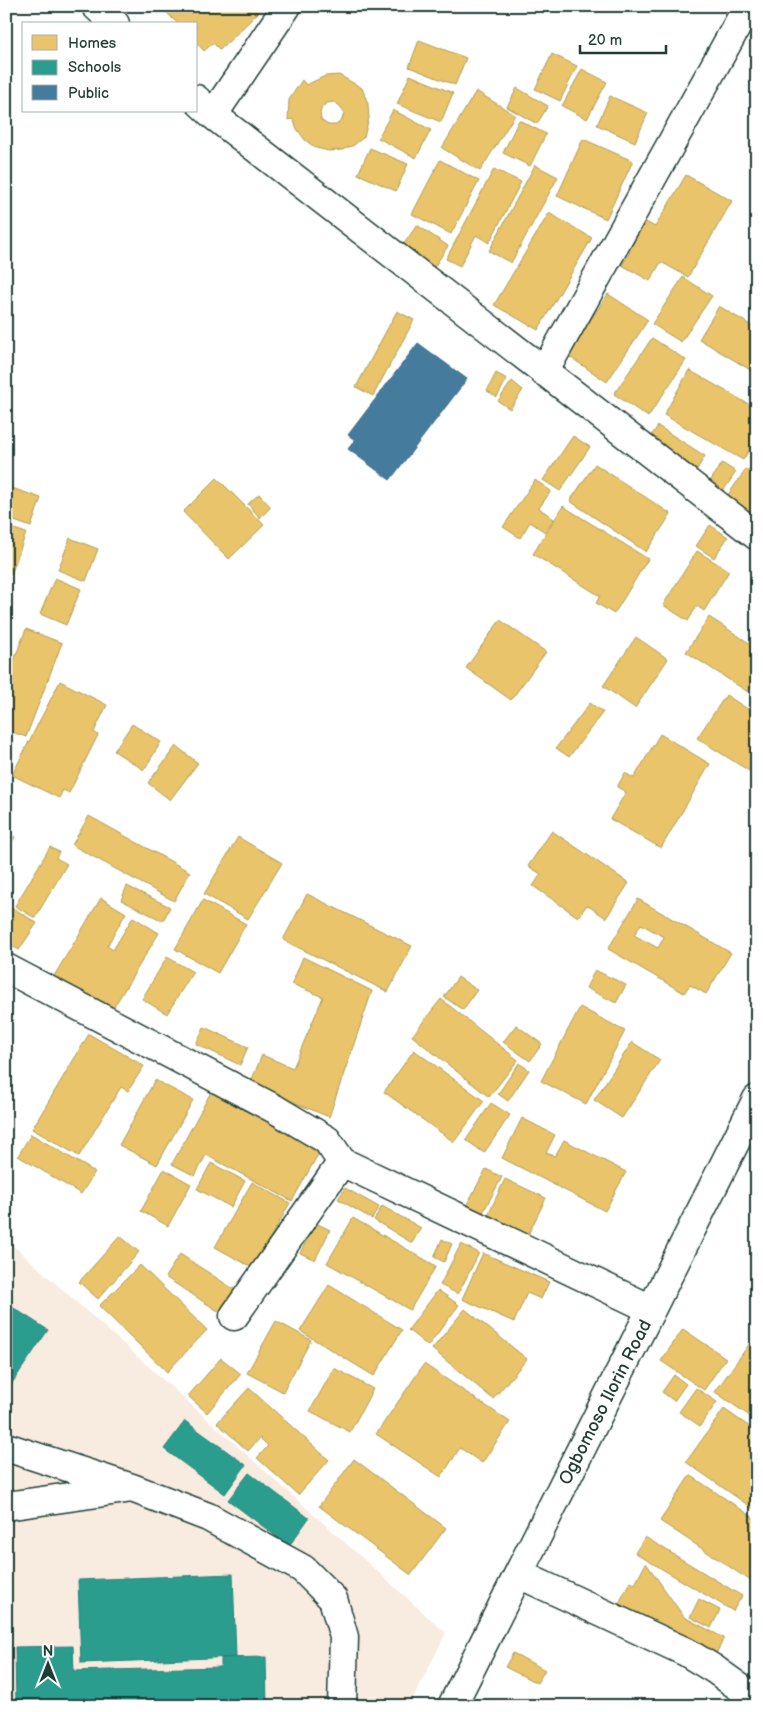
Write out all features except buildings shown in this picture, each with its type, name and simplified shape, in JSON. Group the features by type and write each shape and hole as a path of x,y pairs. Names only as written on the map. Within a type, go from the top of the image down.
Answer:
{"main road":[{"path":"96,6 113,22"},
{"path":"286,6 205,107 757,536"},
{"path":"544,372 748,6"},
{"path":"6,968 275,1109 327,1140 342,1162 651,1310"},
{"name":"Ogbomoso Ilorin Road","path":"452,1706 757,1099"},
{"path":"234,1316 342,1162"},
{"path":"6,1447 132,1488 208,1517 303,1569 333,1600 344,1637 342,1706"},
{"path":"6,1506 132,1488"},
{"path":"519,1574 686,1652 714,1669 757,1700"}],"shaded area":[{"path":"6,1239 446,1633 409,1706 6,1706"}]}
